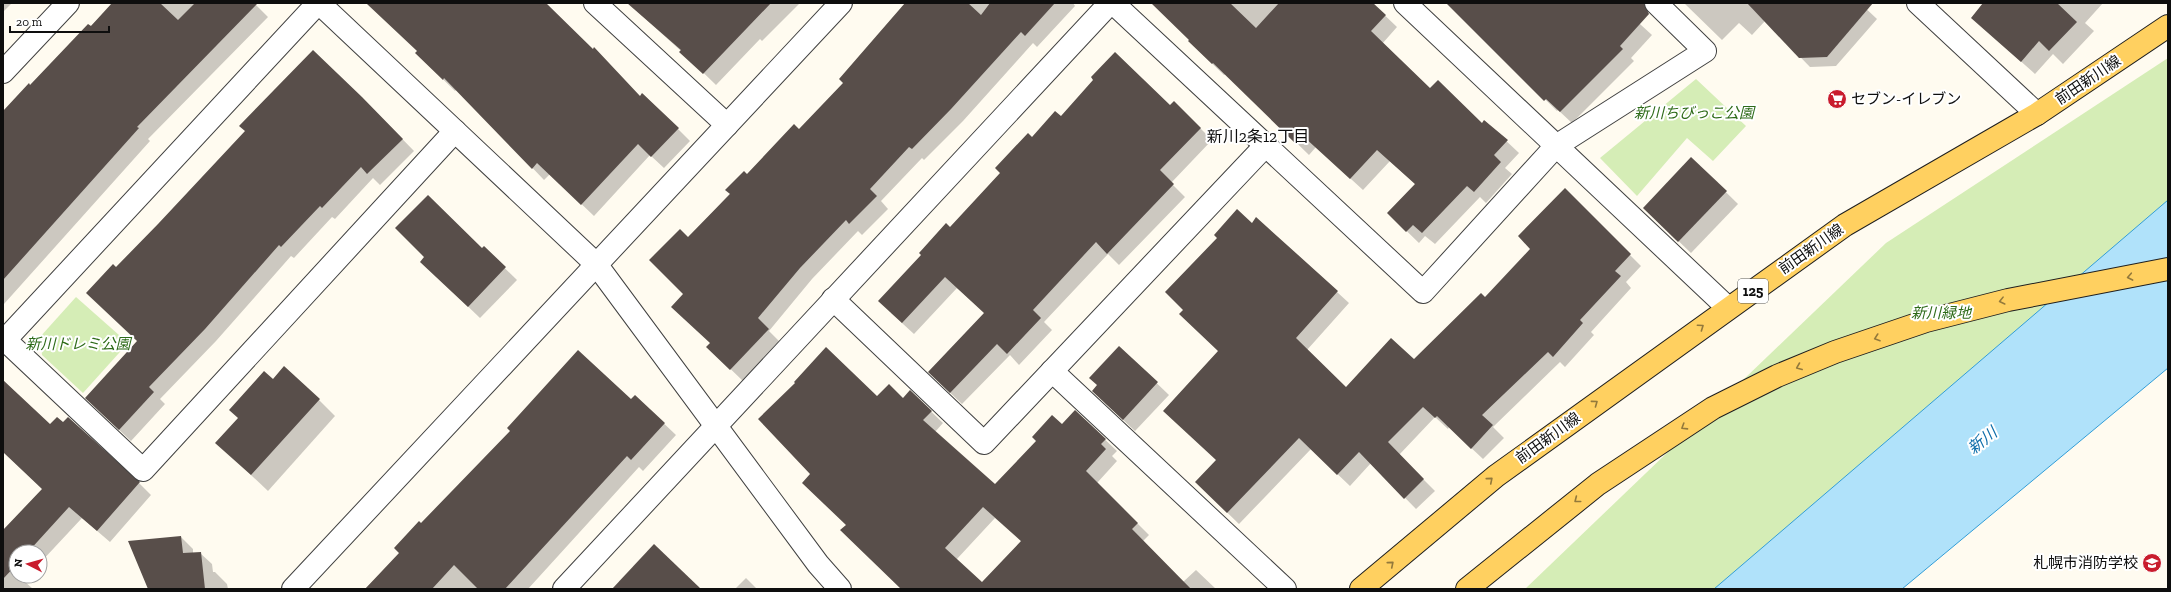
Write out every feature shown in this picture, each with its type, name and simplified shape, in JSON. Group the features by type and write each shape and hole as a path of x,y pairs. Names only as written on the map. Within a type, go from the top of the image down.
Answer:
{"main road":[{"name":"前田新川線","path":"1361,589 1496,476 1845,225 2037,114 2168,26"},
{"path":"1467,589 1598,484 1664,439 1719,405 1777,376 1835,352 1926,321 2008,300 2168,269"}],"street":[{"path":"3,72 68,3"},
{"path":"455,131 143,470 4,339 318,3 455,131 596,264 818,564 840,589"},
{"path":"595,3 727,125"},
{"path":"293,589 841,3"},
{"path":"564,589 833,299 1112,3 1423,292 1556,146 1705,51 1656,3"},
{"path":"1405,3 1728,308"},
{"path":"1918,3 2037,114"},
{"path":"833,299 984,443 1266,145"},
{"path":"1052,371 1285,589"}],"green space":[{"name":"新川緑地","path":"2168,58 2168,240 1750,589 1525,589 1886,243"},
{"name":"新川ちびっこ公園","path":"1696,79 1746,126 1713,161 1687,138 1637,196 1600,158"},
{"name":"新川ドレミ公園","path":"76,297 128,343 83,393 42,355 40,337"}],"water":[{"name":"新川","path":"2168,200 2168,368 1902,589 1714,589"}],"building":[{"path":"112,3 160,3 178,20 195,3 258,3 137,127 139,128 3,280 3,111 88,24 91,26"},
{"path":"366,3 546,3 593,49 594,47 640,96 642,93 679,128 651,157 638,144 581,205 537,163 532,169 444,78 443,80 415,53 417,51"},
{"path":"627,3 771,3 703,74 679,52 681,50"},
{"path":"905,3 968,3 981,15 990,3 1055,3 1025,36 1021,32 951,109 912,149 909,147 870,189 877,196 849,224 846,220 800,268 758,318 769,329 730,370 706,347 710,343 671,307 683,294 649,260 680,229 688,237 730,194 725,190 744,171 747,174 794,124 799,129 843,83 839,79"},
{"path":"1151,3 1230,3 1256,28 1279,3 1373,3 1386,15 1371,31 1430,88 1438,80 1482,123 1484,120 1508,140 1494,155 1501,162 1474,192 1467,186 1422,233 1413,225 1406,232 1387,213 1415,184 1377,150 1350,179 1303,136 1296,144 1213,63 1212,64 1188,41 1189,40"},
{"path":"1446,3 1644,3 1649,14 1620,46 1623,49 1560,112 1546,99 1544,101"},
{"path":"1747,3 1873,3 1827,57 1799,58"},
{"path":"1983,3 2057,3 2077,22 2049,51 2039,41 2021,62 1971,18"},
{"path":"313,50 403,139 367,174 361,167 322,208 320,206 281,247 279,245 205,329 149,387 154,392 119,430 85,398 137,341 86,293 113,264 116,267 245,131 239,126"},
{"path":"1115,52 1170,105 1174,101 1201,128 1160,170 1174,184 1107,254 1096,242 1033,310 1041,318 1007,354 997,344 950,393 928,372 984,313 945,277 902,323 878,301 921,255 919,253 946,223 950,227 1000,173 995,168 1028,133 1032,137 1055,111 1061,116 1093,80 1091,77"},
{"path":"1691,157 1727,191 1678,242 1643,208"},
{"path":"1565,188 1631,254 1615,271 1621,276 1580,320 1583,323 1553,357 1548,352 1482,415 1493,425 1471,449 1437,416 1435,418 1423,407 1388,442 1424,479 1404,499 1359,452 1337,475 1299,438 1227,513 1195,482 1216,460 1163,411 1218,351 1179,314 1183,310 1165,292 1217,238 1214,235 1237,209 1252,223 1256,217 1338,291 1296,338 1346,387 1391,338 1414,359 1481,293 1485,297 1530,249 1518,236"},
{"path":"428,195 482,248 484,246 506,267 468,307 420,262 424,257 395,228"},
{"path":"1119,346 1158,382 1123,420 1092,391 1097,385 1089,378"},
{"path":"826,347 877,396 889,384 903,398 910,390 932,411 923,420 995,484 1036,441 1032,437 1052,415 1062,424 1075,410 1106,439 1101,444 1106,449 1086,471 1138,523 1132,529 1191,589 901,589 840,530 846,525 802,483 810,474 758,419 795,383 794,382","holes":["983,507 1021,541 982,582 945,548"]},
{"path":"578,350 631,399 635,395 665,423 631,460 627,456 505,589 478,589 454,565 432,589 365,589 399,553 394,548 419,521 421,523 510,431 507,428"},
{"path":"284,366 320,399 251,475 215,443 238,418 229,410 264,371 273,379"},
{"path":"3,380 50,424 57,417 63,422 68,417 140,482 97,531 69,507 35,544 8,544 8,574 3,579 3,530 42,489 3,452"},
{"path":"181,536 183,553 201,552 205,589 148,589 128,541"},
{"path":"654,544 701,589 612,589"}],"place":[{"name":"セブン-イレブン","path":"1837,99"},
{"name":"札幌市消防学校","path":"2152,563"}],"district":[{"name":"新川2条12丁目","path":"1258,136"}]}
